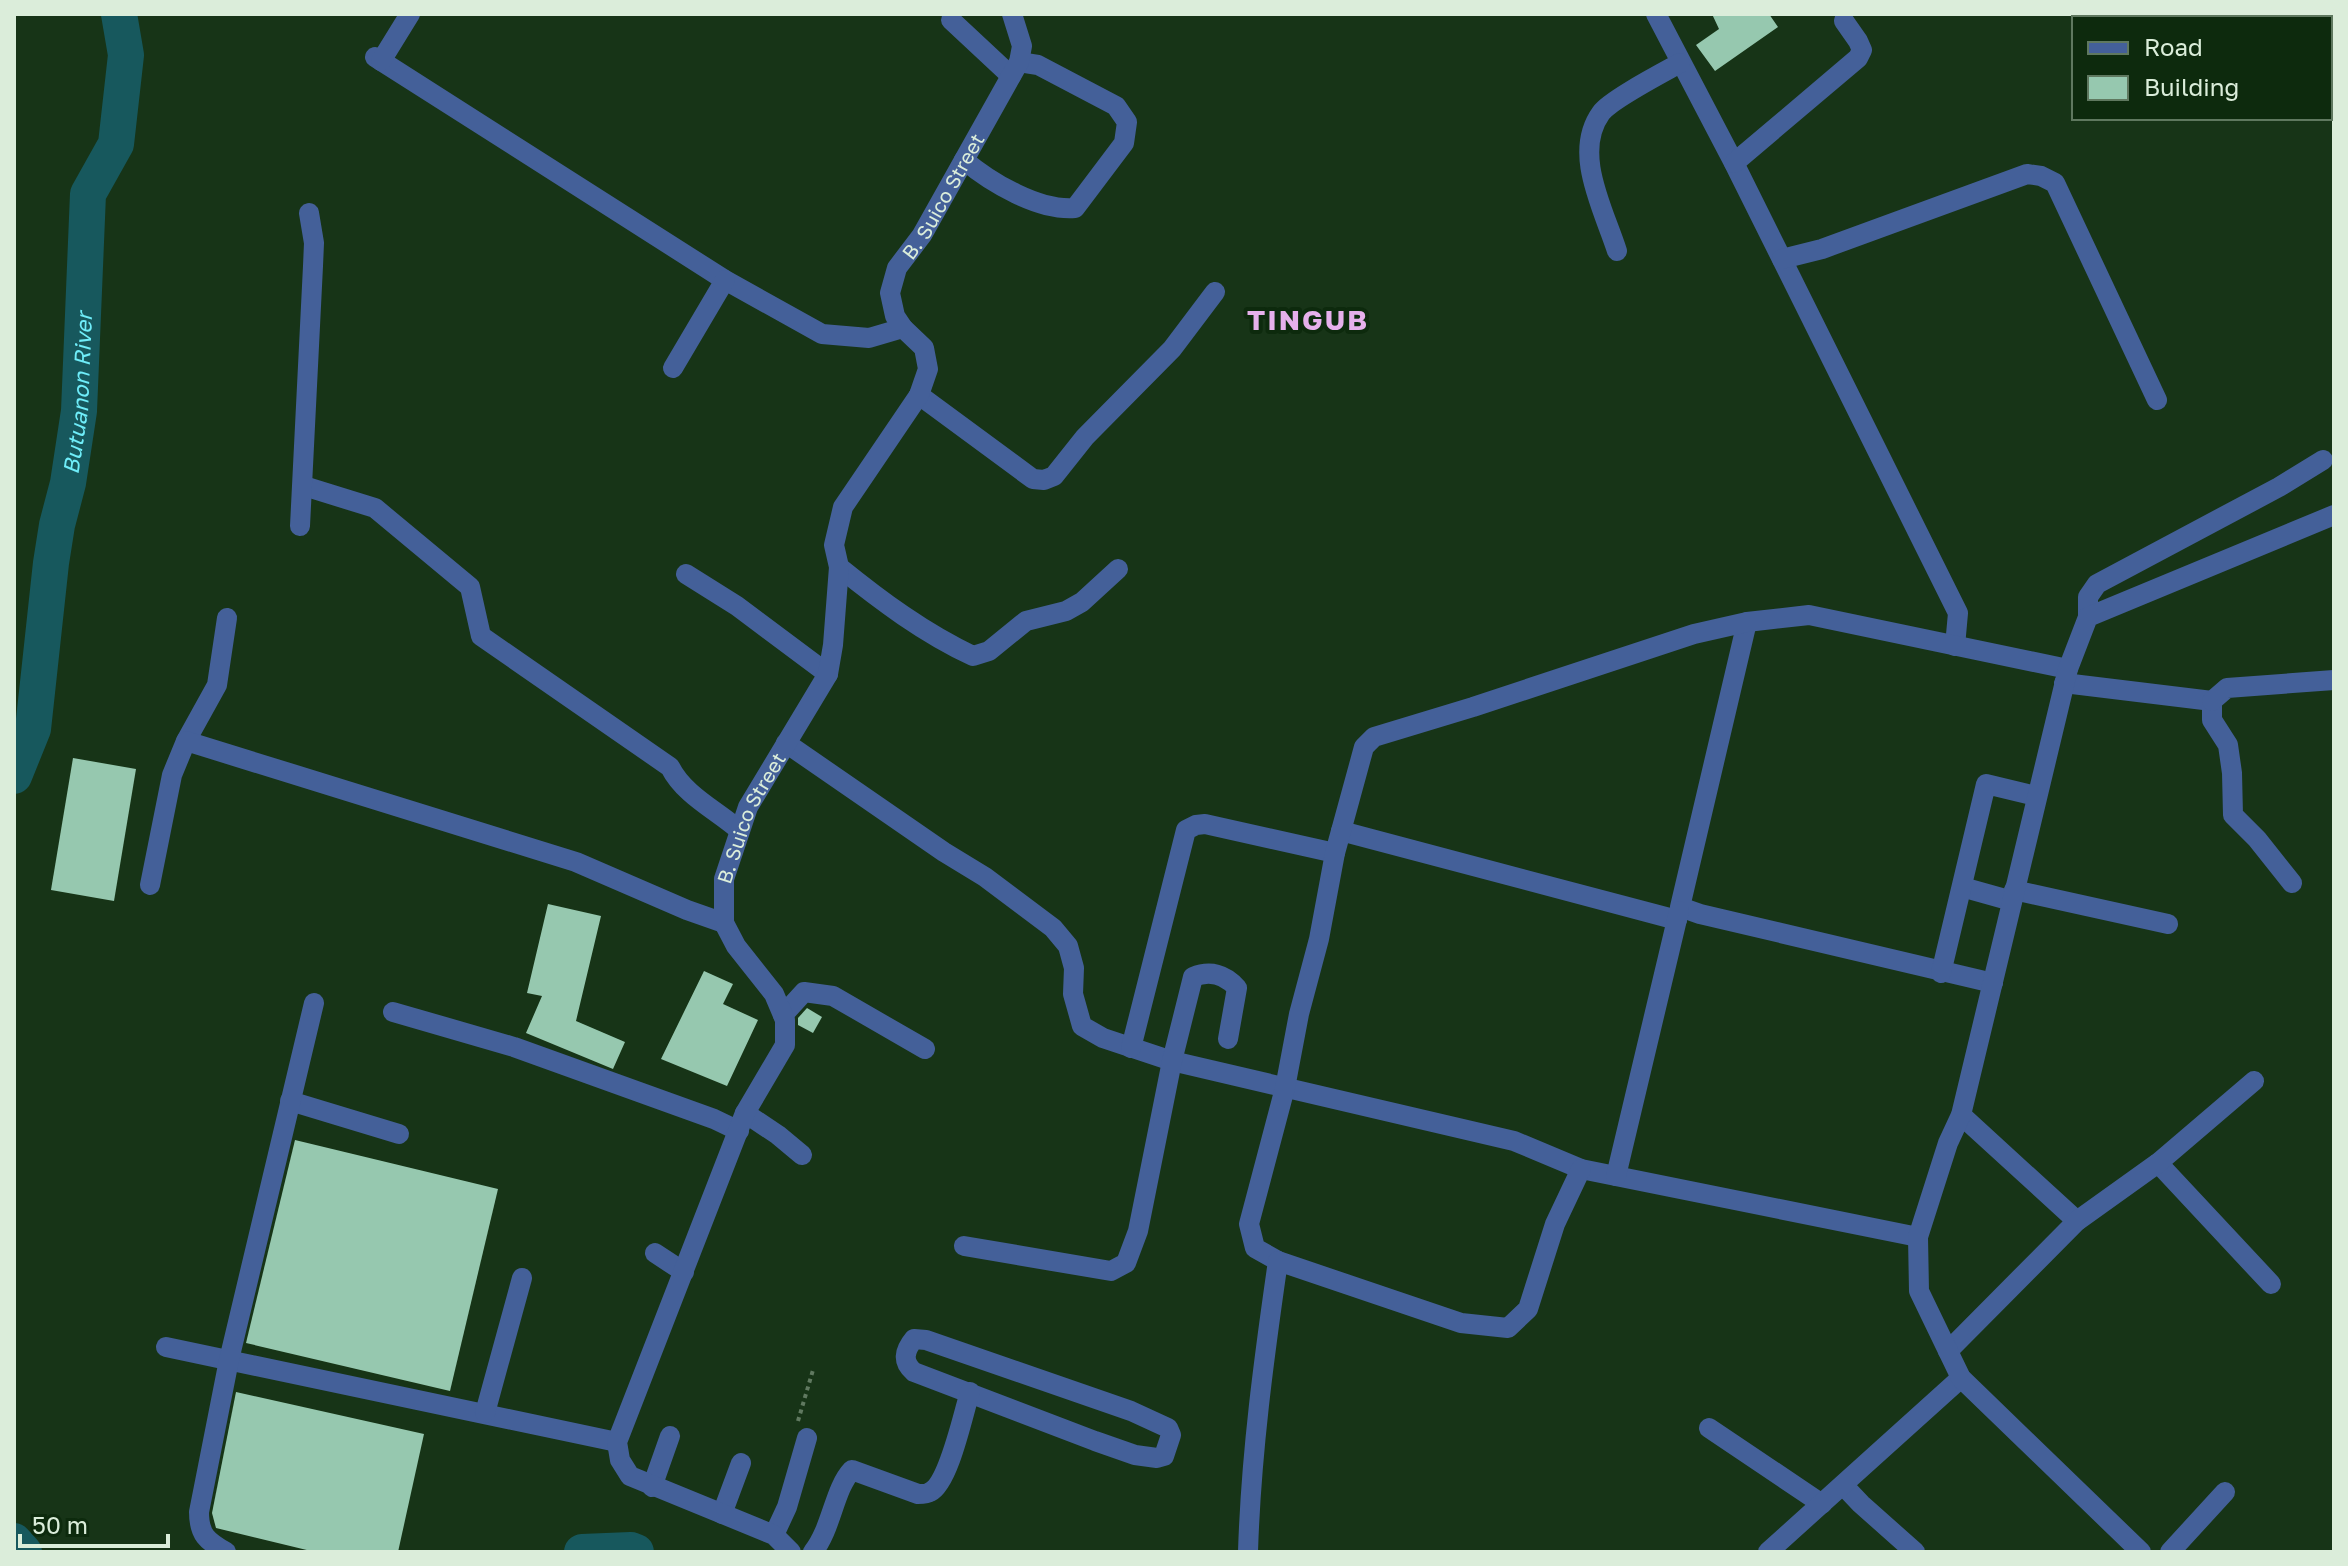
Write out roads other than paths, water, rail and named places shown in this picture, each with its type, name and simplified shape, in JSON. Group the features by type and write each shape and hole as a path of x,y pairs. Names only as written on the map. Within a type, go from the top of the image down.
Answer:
{"street":[{"path":"410,14 378,59 725,280 822,334 869,338 903,328"},
{"path":"1012,14 1022,46 1015,69"},
{"path":"1656,14 1734,163 1958,613 1955,646"},
{"path":"951,20 1015,69 1038,65 1116,106 1127,122 1124,143 1075,208 1047,207 982,175 964,160"},
{"path":"1734,163 1858,58 1862,50 1844,21"},
{"path":"1617,251 1589,164 1591,135 1602,111 1680,63"},
{"name":"B. Suico Street","path":"724,923 724,879 748,807 828,674 839,567 834,545 843,507 919,395 928,369 924,348 895,316 890,293 897,268 922,235 1015,69"},
{"path":"1782,259 1822,249 2027,174 2041,176 2055,183 2157,400"},
{"path":"300,526 314,243 309,213"},
{"path":"673,368 725,280"},
{"path":"919,395 1033,479 1044,480 1054,476 1085,437 1172,349 1215,292"},
{"path":"2141,1552 1961,1378 1919,1291 1918,1237 1948,1143 1961,1115 2066,676 2088,617 2088,597 2097,584 2279,487 2323,460"},
{"path":"304,486 375,508 470,587 481,636 670,767 677,781 739,830"},
{"path":"2088,617 2334,515"},
{"path":"839,567 889,607 973,656 989,651 1026,621 1066,611 1082,602 1118,569"},
{"path":"686,574 737,606 828,674"},
{"path":"1581,1169 1555,1224 1528,1309 1508,1328 1461,1323 1278,1261 1255,1248 1249,1224 1285,1088 1335,853 1364,747 1374,737 1694,634 1747,622 1809,615 1955,646 2066,676 2212,701"},
{"path":"150,885 172,775 186,741 217,685 227,618"},
{"path":"1616,1176 1747,622"},
{"path":"2292,883 2233,815 2228,745 2212,720 2212,701 2227,688 2334,680"},
{"path":"186,741 576,862 724,923 736,946 774,994 785,1020 785,1045 742,1122 617,1442 620,1460 630,1476 774,1535 791,1552"},
{"path":"786,743 985,877 1053,928 1068,946 1074,968 1073,994 1082,1026 1103,1038 1172,1061 1514,1141 1581,1169 1918,1237"},
{"path":"1941,973 1986,784 2036,796"},
{"path":"1131,1048 1186,830 1205,824 1335,853"},
{"path":"1341,831 1678,914 1700,914 1993,983"},
{"path":"1962,887 2168,924"},
{"path":"964,1246 1111,1271 1126,1263 1138,1231 1172,1061 1193,977 1203,973 1229,978 1237,988 1228,1039"},
{"path":"783,1015 804,992 833,996 925,1049"},
{"path":"226,1552 207,1541 199,1525 199,1512 229,1360 314,1003"},
{"path":"393,1012 514,1047 714,1119 742,1122 778,1135 802,1155"},
{"path":"1948,1351 2077,1221 2158,1163 2254,1081"},
{"path":"290,1101 399,1134"},
{"path":"1961,1115 2077,1221"},
{"path":"2158,1163 2271,1284"},
{"path":"655,1253 684,1272"},
{"path":"1248,1552 1257,1422 1278,1261"},
{"path":"485,1413 522,1278"},
{"path":"914,1339 941,1345 1131,1411 1168,1428 1171,1435 1164,1456 1135,1455 970,1392 914,1372 906,1366 904,1359 908,1345 914,1339"},
{"path":"166,1347 617,1442"},
{"path":"1768,1552 1961,1378"},
{"path":"813,1552 830,1523 846,1477 852,1470 918,1494 929,1493 939,1484 970,1392"},
{"path":"1709,1428 1822,1504"},
{"path":"652,1487 670,1436"},
{"path":"774,1535 787,1507 807,1438"},
{"path":"722,1514 741,1463"},
{"path":"1843,1485 1915,1552"},
{"path":"2170,1552 2225,1492"}],"waterway":[{"name":"Butuanon River","path":"14,776 33,729 51,563 79,411 88,194 116,144 126,55 119,14"},
{"name":"Butuanon River","path":"14,1541 24,1552"},
{"name":"Butuanon River","path":"582,1552 636,1552"}],"district":[{"name":"TINGUB","path":"1308,319"}]}
